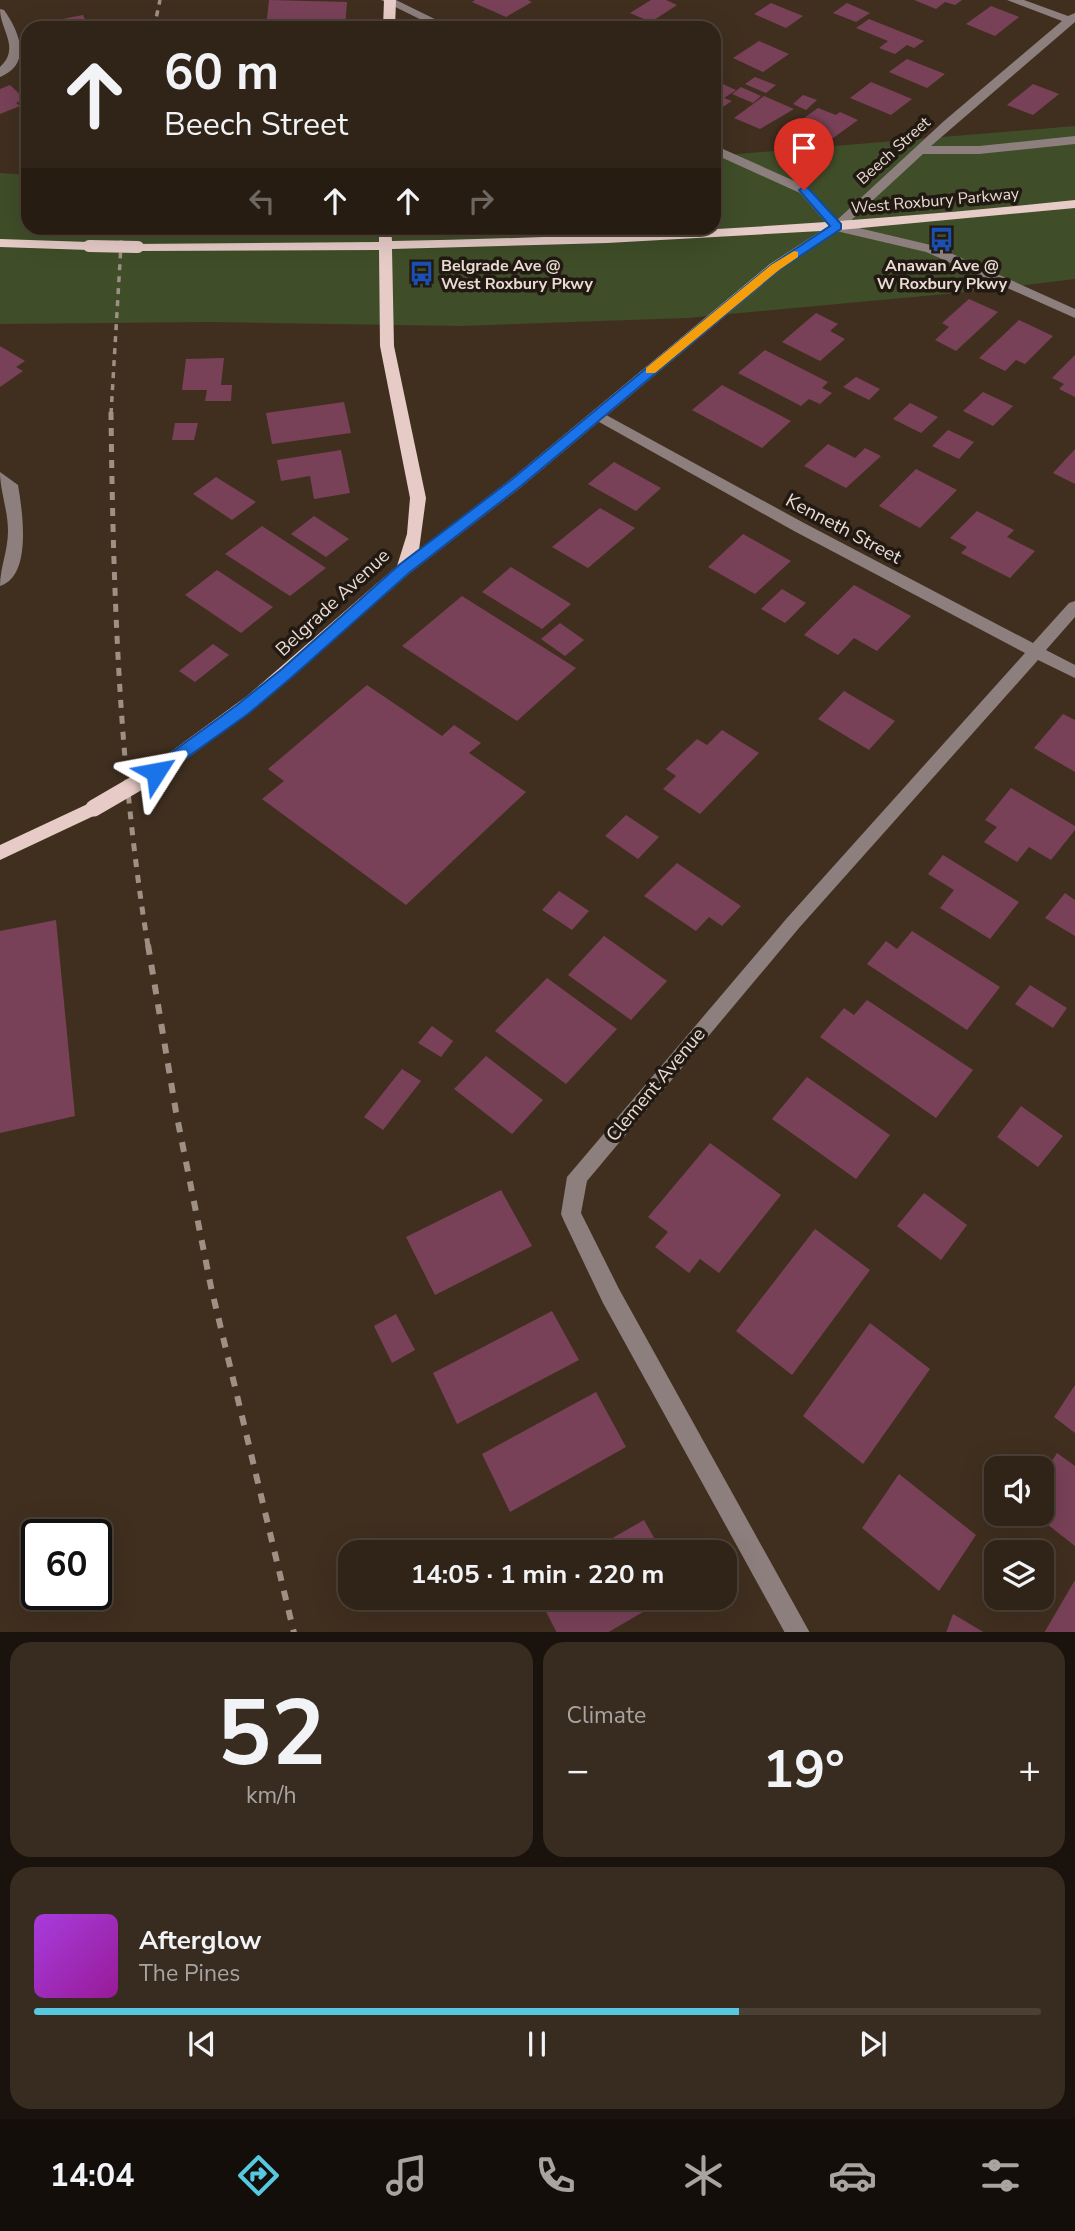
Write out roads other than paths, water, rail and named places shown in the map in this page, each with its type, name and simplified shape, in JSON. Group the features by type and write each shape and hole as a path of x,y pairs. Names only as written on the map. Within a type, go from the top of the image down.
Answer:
{"main road":[{"path":"389,1 389,21"},
{"name":"West Roxbury Parkway","path":"721,234 836,227 1075,204"},
{"name":"Beech Street","path":"404,569 516,483 775,267 836,227"},
{"name":"Belgrade Avenue","path":"0,853 94,808 156,772 278,680 404,569 416,536 418,498 387,345 385,235"},
{"name":"West Roxbury Parkway","path":"0,242 138,247 384,246 697,235"}],"street":[{"path":"1013,0 1072,18"},
{"path":"389,1 432,21"},
{"path":"0,12 17,40 17,50 12,61 0,73"},
{"name":"Beech Street","path":"836,227 1072,18"},
{"path":"920,150 979,150 1075,141"},
{"path":"721,152 804,190 836,227 930,248 1075,314"},
{"name":"Kenneth Street","path":"597,415 799,527 1075,672"},
{"path":"0,477 11,485 17,535 10,568 0,580"},
{"name":"Clement Avenue","path":"797,1632 611,1296 571,1214 576,1177 793,923 1075,607"}],"railway":[{"path":"156,21 160,0"},
{"path":"111,413 122,235"},
{"path":"111,413 119,680 130,813 148,946"},
{"path":"148,945 176,1112 211,1287 294,1632"}],"place":[{"name":"Anawan Ave @ W Roxbury Pkwy","path":"942,239"},
{"name":"Belgrade Ave @ West Roxbury Pkwy","path":"421,274"}]}
